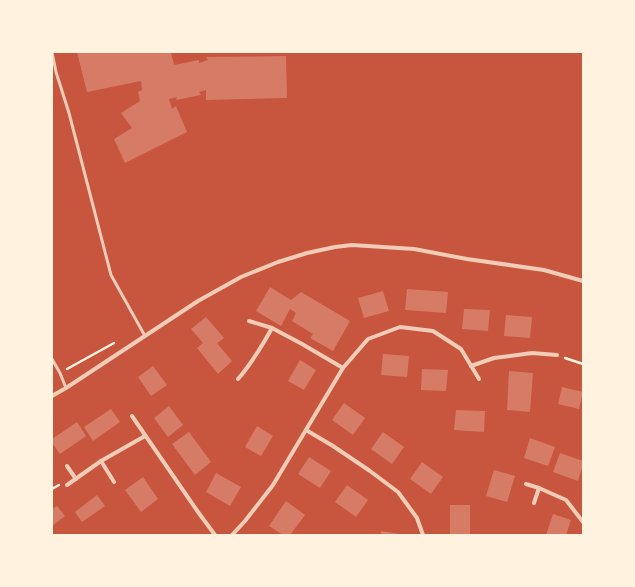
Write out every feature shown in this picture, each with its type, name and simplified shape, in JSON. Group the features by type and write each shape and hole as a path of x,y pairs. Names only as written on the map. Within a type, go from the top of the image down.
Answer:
{"street":[{"path":"52,396 198,301 241,278 278,262 307,253 352,245 414,250 544,270 583,282"},
{"path":"249,321 272,328 343,368"},
{"path":"232,535 273,485 343,368 368,339 400,327 433,331 461,349 479,379"},
{"path":"238,379 261,348 272,328"},
{"path":"471,366 494,358 532,353 557,355"},
{"path":"132,416 215,535"},
{"path":"306,430 333,446 398,492 417,518 423,535"},
{"path":"66,485 102,461 145,436"},
{"path":"102,461 114,482"},
{"path":"67,466 76,479"},
{"path":"526,484 566,500 583,522"},
{"path":"534,503 539,488"}],"lane":[{"path":"52,52 56,72 71,120 111,275 145,336"},
{"path":"52,68 56,72"},
{"path":"52,360 60,373 66,388"}],"path":[{"path":"60,373 120,340"},
{"path":"557,355 583,364"}],"building":[{"path":"77,52 171,52 174,65 199,60 199,63 208,60 206,57 286,56 287,98 206,100 206,90 199,92 201,95 176,100 177,97 169,99 172,109 176,106 187,132 125,163 114,139 132,128 121,113 140,101 138,92 142,90 141,81 87,92"},
{"path":"270,287 291,300 301,292 350,321 333,351 310,338 313,334 292,321 296,313 290,309 281,326 256,311"},
{"path":"407,289 448,292 446,313 405,310"},
{"path":"383,291 389,311 364,318 358,298"},
{"path":"464,309 490,310 488,331 462,329"},
{"path":"506,315 532,317 530,338 504,336"},
{"path":"206,317 224,338 217,343 232,361 218,374 197,348 203,343 191,329"},
{"path":"383,354 409,356 407,377 381,375"},
{"path":"300,360 316,370 304,390 288,381"},
{"path":"153,366 167,385 151,396 138,377"},
{"path":"422,369 448,370 446,391 421,390"},
{"path":"509,371 533,373 530,412 507,410"},
{"path":"562,387 583,392 579,409 558,404"},
{"path":"344,403 365,418 353,435 332,420"},
{"path":"169,406 183,425 168,437 154,418"},
{"path":"111,409 120,422 93,441 84,427"},
{"path":"456,410 485,411 484,432 454,430"},
{"path":"77,422 86,436 60,454 52,443 52,439"},
{"path":"257,426 273,436 261,456 245,447"},
{"path":"189,432 211,462 195,475 172,444"},
{"path":"383,432 404,447 392,464 371,449"},
{"path":"530,438 555,447 548,466 524,458"},
{"path":"560,453 583,461 578,481 553,472"},
{"path":"309,457 331,471 320,488 298,474"},
{"path":"422,462 443,477 431,494 410,479"},
{"path":"494,470 515,476 507,502 486,496"},
{"path":"216,473 241,487 230,506 206,492"},
{"path":"143,477 158,499 141,512 125,490"},
{"path":"347,485 368,500 356,517 335,502"},
{"path":"97,495 105,506 82,522 75,512"},
{"path":"286,501 305,515 290,535 283,535 269,526"},
{"path":"450,505 470,505 470,535 450,535"},
{"path":"57,506 65,516 52,526 52,509"},
{"path":"553,514 571,520 566,535 546,535"},
{"path":"381,531 399,534 399,535 381,535"}]}
